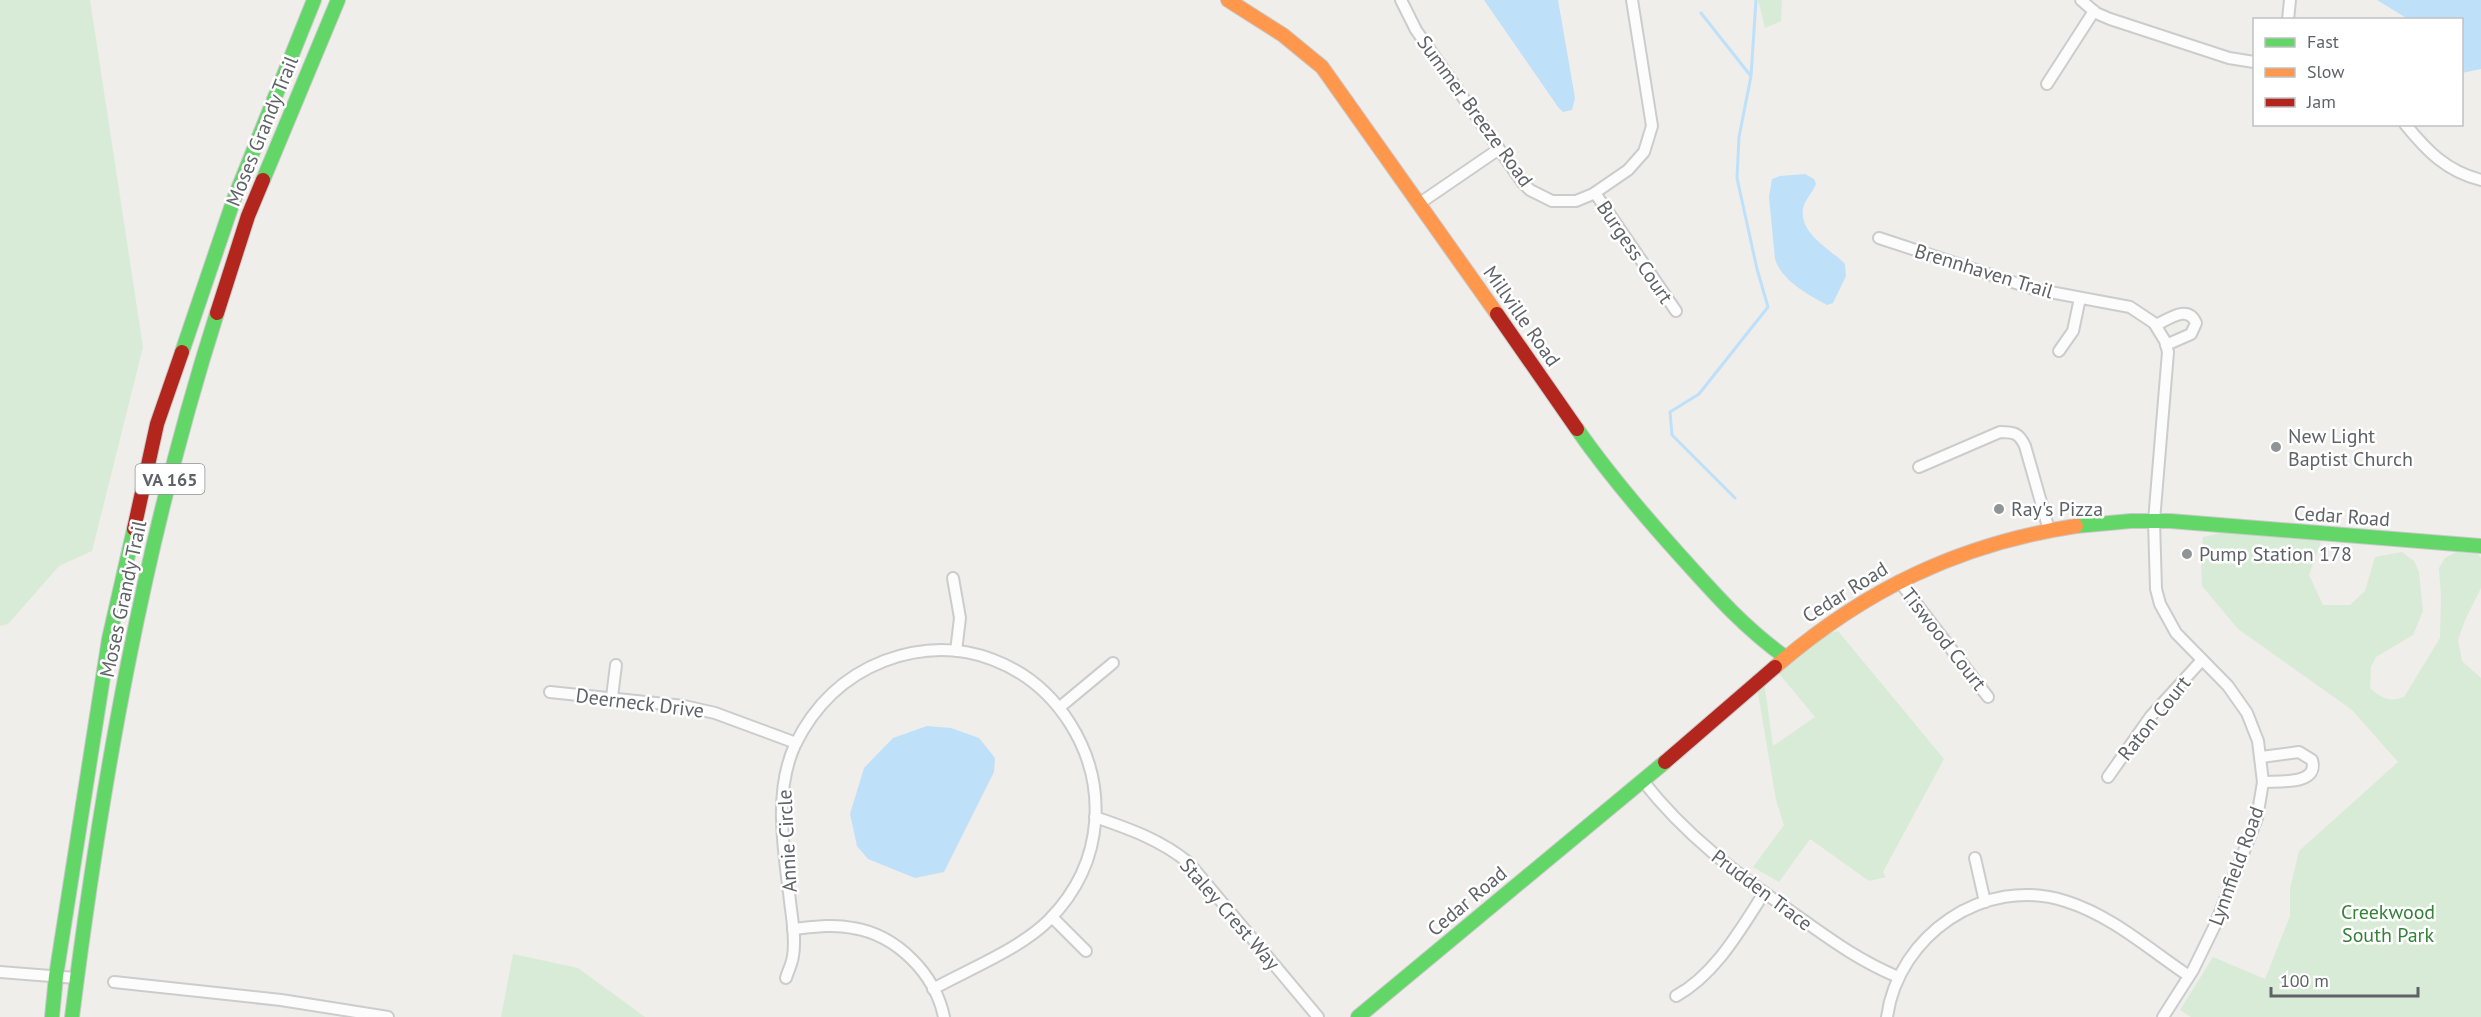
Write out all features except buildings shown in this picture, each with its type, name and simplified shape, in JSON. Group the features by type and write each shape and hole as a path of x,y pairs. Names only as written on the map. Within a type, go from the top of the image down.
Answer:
{"street":[{"name":"Moses Grandy Trail","path":"52,1017 56,976 109,639 157,424 234,199 314,0"},
{"name":"Moses Grandy Trail","path":"72,1017 92,861 142,587 189,400 248,216 338,0"},
{"name":"Millville Road","path":"1228,0 1283,34 1315,59 1335,82 1582,438 1616,483 1730,612 1754,634 1785,657"},
{"name":"Summer Breeze Road","path":"1401,0 1416,30 1522,182 1540,196 1552,201 1586,198 1637,162 1644,152 1651,132 1651,115 1632,0"},
{"path":"2081,0 2094,11 2110,19 2229,58 2253,62"},
{"path":"2288,18 2290,0"},
{"path":"2047,84 2094,11"},
{"path":"2407,126 2441,163 2468,177 2481,180"},
{"path":"1420,203 1499,149"},
{"name":"Burgess Court","path":"1595,193 1676,311"},
{"name":"Brennhaven Trail","path":"1879,238 2034,290 2130,307 2156,325 2168,352 2154,521"},
{"path":"2059,351 2073,331 2080,298"},
{"path":"2156,325 2182,313 2193,316 2196,323 2192,334 2166,345"},
{"path":"1919,467 2000,432 2013,432 2021,436 2025,446 2049,530"},
{"name":"Cedar Road","path":"1358,1017 1643,781 1826,624 1899,581 1935,563 1989,543 2049,530 2094,523 2154,521 2481,546"},
{"name":"Lynnfield Road","path":"2154,521 2154,572 2160,604 2176,633 2228,686 2247,713 2258,741 2263,782 2252,831 2215,925 2190,975 2163,1017"},
{"path":"953,578 960,618 956,651"},
{"name":"Tiswood Court","path":"1899,581 1988,697"},
{"name":"Annie Circle","path":"786,978 793,956 793,929 782,801 786,774 796,743 809,720 829,696 858,673 912,653 956,651 994,661 1027,678 1060,707 1085,749 1094,780 1095,817 1090,848 1083,870 1065,902 1052,917 1010,948 933,989"},
{"name":"Raton Court","path":"2108,777 2151,716 2202,660"},
{"path":"1060,707 1113,663"},
{"path":"612,697 616,665"},
{"name":"Deerneck Drive","path":"550,692 684,706 715,713 796,743"},
{"path":"2261,757 2299,752 2312,760 2314,767 2312,774 2304,779 2263,782"},
{"name":"Prudden Trace","path":"1643,781 1688,832 1764,893 1863,962 1898,977"},
{"name":"Staley Crest Way","path":"1095,817 1136,830 1164,844 1189,864 1318,1017"},
{"path":"1975,858 1985,902"},
{"path":"1676,996 1693,987 1730,944 1764,893"},
{"path":"1887,1017 1890,996 1907,960 1934,930 1969,907 2007,897 2028,895 2064,900 2090,910 2190,975"},
{"path":"1052,917 1086,951"},
{"path":"793,929 830,926 871,932 909,956 920,968 933,989 944,1017"},
{"path":"0,972 76,978"},
{"path":"114,982 281,1000 388,1017"}],"green space":[{"path":"0,0 90,0 143,347 92,551 59,566 8,624 0,626"},
{"path":"1758,0 1782,0 1781,21 1765,28"},
{"name":"Creekwood South Park","path":"2249,526 2323,536 2309,575 2323,605 2350,605 2365,591 2375,557 2402,552 2414,561 2419,572 2423,611 2413,635 2376,657 2371,667 2370,688 2378,695 2390,699 2404,697 2440,638 2439,568 2445,558 2456,552 2478,554 2481,558 2481,588 2458,640 2462,661 2481,678 2481,1017 2191,1017 2180,1010 2213,957 2265,979 2290,916 2290,889 2299,851 2398,762 2352,710 2238,629 2202,586 2203,537"},
{"path":"1838,631 1944,759 1883,872 1886,877 1869,881 1810,839 1779,882 1753,867 1784,825 1776,800 1757,687 1764,681 1773,746 1815,717 1777,671 1824,634"},
{"path":"513,954 578,968 645,1017 501,1017"}],"water":[{"path":"1484,0 1558,0 1575,98 1572,110 1563,112 1558,107"},
{"path":"2377,0 2481,0 2481,69 2463,73 2463,18 2406,18"},
{"path":"1805,174 1814,179 1816,184 1803,209 1806,226 1818,241 1845,264 1846,276 1833,303 1827,305 1789,280 1778,267 1775,259 1769,197 1772,179"},
{"path":"927,726 951,728 979,738 995,758 994,772 944,872 915,878 868,859 857,846 850,814 864,768 893,738"}],"waterway":[{"path":"1735,498 1672,435 1670,412 1699,394 1768,307 1757,269 1737,178 1739,137 1751,76 1756,0"},
{"path":"1701,13 1750,75"}],"traffic: fast":[{"path":"182,352 234,199 314,0"},
{"path":"263,180 338,0"},
{"path":"72,1017 97,839 128,662 168,486 217,313"},
{"path":"1577,429 1625,492 1702,580 1741,620 1785,657"},
{"path":"2076,526 2131,521 2170,521 2481,546"},
{"path":"52,1017 56,976 109,639 134,529"},
{"path":"1358,1017 1665,762"}],"traffic: slow":[{"path":"1228,0 1283,35 1322,67 1497,314"},
{"path":"1775,667 1843,615 1915,574 1992,545 2076,526"}],"traffic: jam":[{"path":"217,313 248,216 263,180"},
{"path":"1497,314 1577,429"},
{"path":"134,529 157,424 182,352"},
{"path":"1665,762 1775,667"}],"place":[{"name":"New Light Baptist Church","path":"2276,447"},
{"name":"Ray's Pizza","path":"1999,509"},
{"name":"Pump Station 178","path":"2187,554"}]}
